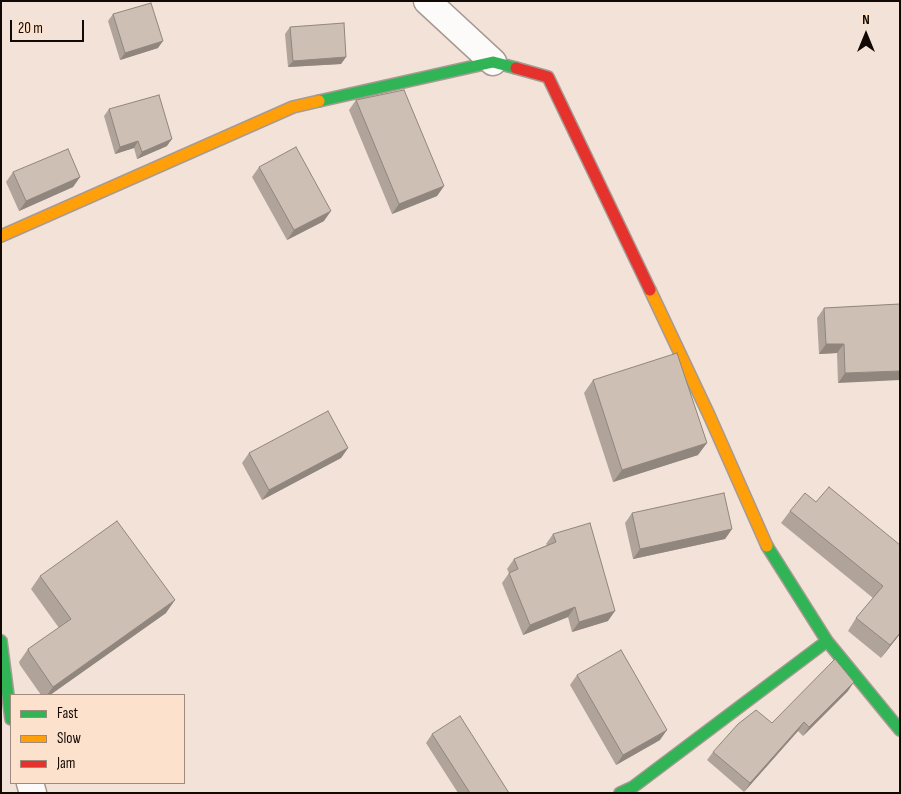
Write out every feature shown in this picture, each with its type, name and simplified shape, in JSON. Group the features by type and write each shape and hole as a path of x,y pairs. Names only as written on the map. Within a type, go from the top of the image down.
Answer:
{"street":[{"path":"427,1 493,62 548,77 709,415 765,543 827,641 900,730"},
{"path":"1,236 294,107 493,62"},
{"path":"1,641 10,711"},
{"path":"620,793 633,787 827,641"}],"building":[{"path":"151,3 163,41 125,53 113,14"},
{"path":"344,23 346,57 293,61 290,27"},
{"path":"404,90 444,186 399,204 356,100"},
{"path":"159,95 172,139 142,152 138,141 120,147 109,109"},
{"path":"296,147 331,211 294,230 259,167"},
{"path":"68,149 80,177 26,201 13,172"},
{"path":"900,304 900,371 845,373 844,344 826,344 824,308"},
{"path":"677,353 707,443 622,470 593,380"},
{"path":"328,411 348,448 269,490 249,453"},
{"path":"829,487 900,545 900,633 890,645 856,618 883,586 790,511 805,493 816,502"},
{"path":"724,493 732,529 640,549 632,513"},
{"path":"117,521 175,600 53,687 28,649 71,619 40,576"},
{"path":"590,523 615,611 579,622 575,607 530,625 509,573 518,569 514,559 556,542 553,534"},
{"path":"621,650 667,730 623,755 577,675"},
{"path":"835,659 854,682 809,727 804,722 750,783 713,752 738,724 756,710 772,723"},
{"path":"460,716 509,793 470,793 432,734"}],"traffic: fast":[{"path":"319,101 493,62 516,68"},
{"path":"767,546 827,641 900,730"},
{"path":"1,641 10,711"},
{"path":"620,793 633,787 827,641"}],"traffic: slow":[{"path":"1,236 293,107 319,101"},
{"path":"650,290 709,415 767,546"}],"traffic: jam":[{"path":"516,68 548,77 650,290"}]}
